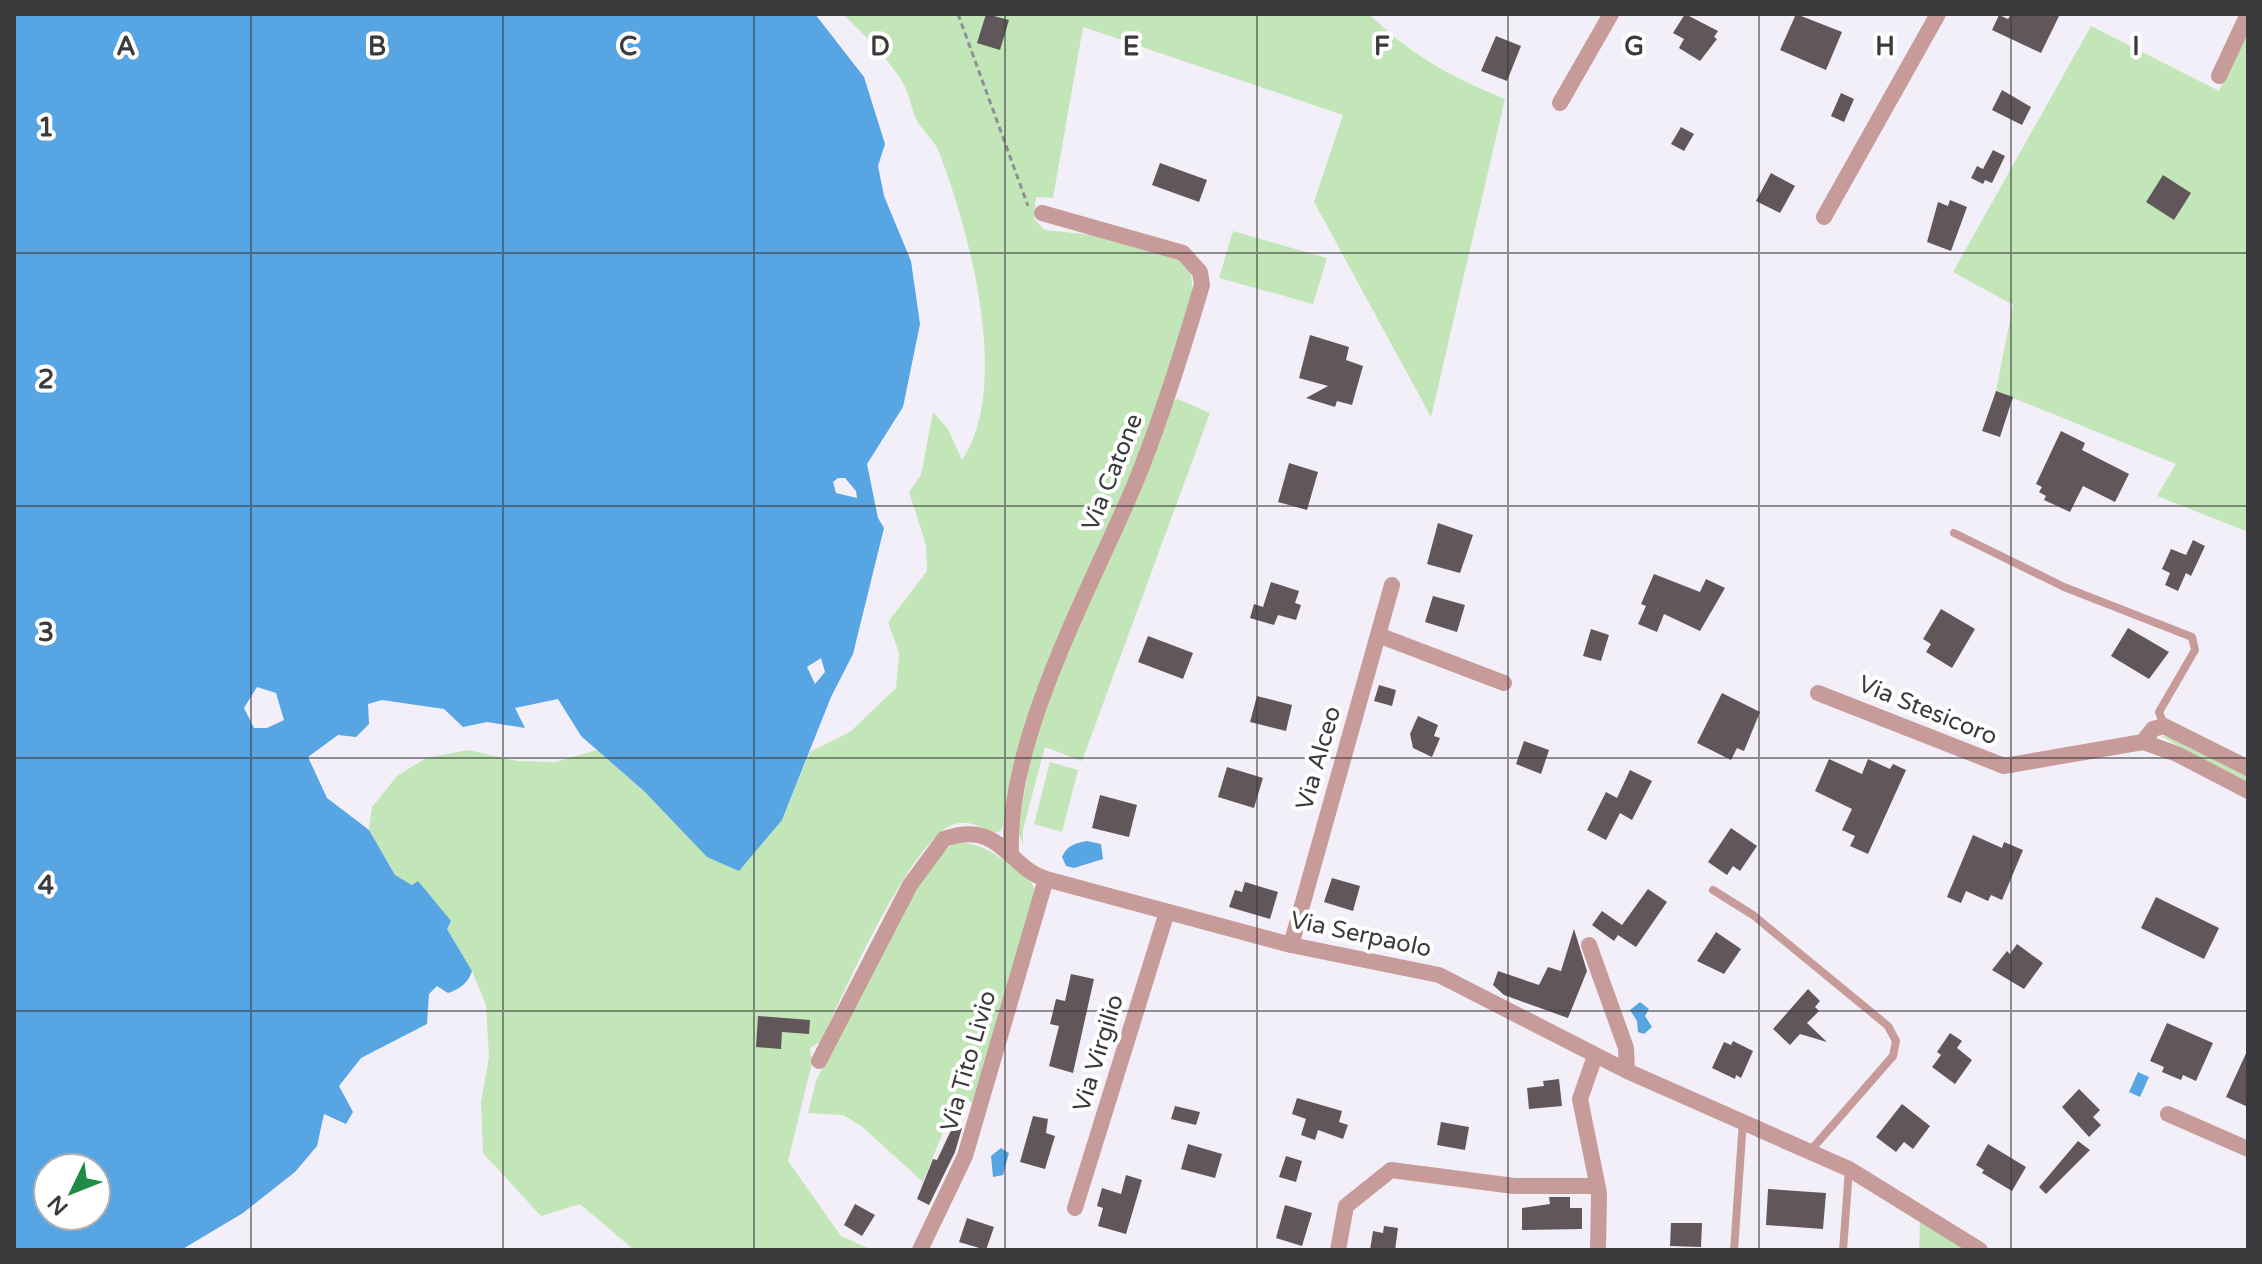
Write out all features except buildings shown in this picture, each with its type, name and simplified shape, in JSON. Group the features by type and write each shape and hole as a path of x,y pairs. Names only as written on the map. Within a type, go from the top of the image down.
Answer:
{"street":[{"path":"1560,103 1611,14"},
{"path":"1824,217 1938,14"},
{"path":"2219,76 2248,14"},
{"name":"Via Catone","path":"1011,852 1010,830 1039,711 1054,668 1134,485 1174,382 1202,285 1200,272 1183,253 1042,213"},
{"name":"Via Alceo","path":"1291,945 1392,585"},
{"path":"1378,635 1504,683"},
{"name":"Via Stesicoro","path":"1818,693 2004,766 2143,742"},
{"path":"2248,768 2164,726 2153,729 2143,742 2177,754 2248,791"},
{"name":"Via Serpaolo","path":"819,1061 910,885 944,839 970,835 1011,852 1038,877 1291,945 1439,975 1481,994 1595,1056 1849,1169 1980,1250"},
{"name":"Via Tito Livio","path":"920,1250 965,1156 1046,879"},
{"name":"Via Virgilio","path":"1075,1208 1167,912"},
{"path":"1589,945 1626,1048 1627,1071"},
{"path":"1595,1056 1580,1099 1599,1193 1598,1250"},
{"path":"2168,1114 2248,1149"},
{"path":"1338,1250 1346,1206 1391,1170 1514,1186 1596,1186"}],"lane":[{"path":"1954,533 2064,587 2192,637 2195,650 2159,712 2164,726"},
{"path":"1713,890 1753,915 1888,1026 1896,1041 1893,1056 1811,1150"},
{"path":"1734,1250 1743,1120"},
{"path":"1843,1250 1849,1169"}],"path":[{"path":"958,14 1029,207 1042,213"}],"green space":[{"path":"843,14 1369,14 1432,64 1505,99 1431,417 1314,202 1343,115 1083,27 1053,198 1036,197 1034,219 1045,230 1093,235 1181,261 1190,267 1193,292 1164,389 1001,831 993,833 963,823 952,825 935,838 897,889 821,1041 810,1048 812,1063 788,1161 841,1236 872,1250 634,1250 580,1204 541,1216 483,1153 481,1102 489,1057 486,1005 472,971 447,929 412,885 395,875 369,830 372,807 397,776 426,758 468,750 517,761 555,762 597,750 645,792 782,820 810,752 850,732 896,688 899,653 888,622 927,571 926,545 909,492 921,475 933,412 948,429 962,460 977,429 984,392 985,351 973,264 939,152 915,117 907,91 897,73"},
{"path":"2091,26 2219,91 2248,28 2248,532 2157,496 2176,464 1996,391 2013,305 1953,272"},
{"path":"1233,231 1327,258 1313,304 1219,278"},
{"path":"1178,399 1210,413 1082,761 1045,747 1023,829 1023,843 1017,832 1033,747 1044,709 1172,402"},
{"path":"2161,736 2171,737 2248,775 2248,784"},
{"path":"1050,762 1078,770 1062,832 1034,824"},
{"path":"957,842 997,855 1031,882 1035,890 974,1103 957,1097 923,1182 860,1125 843,1115 808,1113 816,1081 886,939 924,877 941,855"},
{"path":"1920,1220 1968,1250 1919,1250"}],"water":[{"path":"14,14 815,14 864,77 885,144 878,166 884,196 911,261 920,324 903,407 867,464 878,518 884,528 853,654 831,697 782,820 739,871 707,857 645,792 581,736 558,699 515,708 525,728 487,722 463,727 444,709 382,700 368,704 369,724 356,737 338,735 308,757 327,798 369,830 395,875 412,885 418,881 451,921 447,929 472,971 460,987 448,993 437,986 429,994 427,1024 361,1058 339,1086 353,1112 346,1124 324,1114 317,1146 295,1172 243,1213 181,1250 14,1250","holes":["845,478 856,491 857,498 836,493 833,482","821,658 825,672 815,684 807,667","257,687 276,693 284,720 267,728 254,728 244,708"]},
{"path":"1087,841 1101,844 1103,859 1074,868 1066,866 1062,857 1066,850"},
{"path":"1640,1002 1649,1009 1645,1016 1652,1027 1644,1034 1638,1032 1637,1021 1630,1010"},
{"path":"2138,1072 2149,1077 2140,1097 2129,1092"},
{"path":"1001,1148 1009,1153 1003,1175 993,1177 991,1156"}]}
